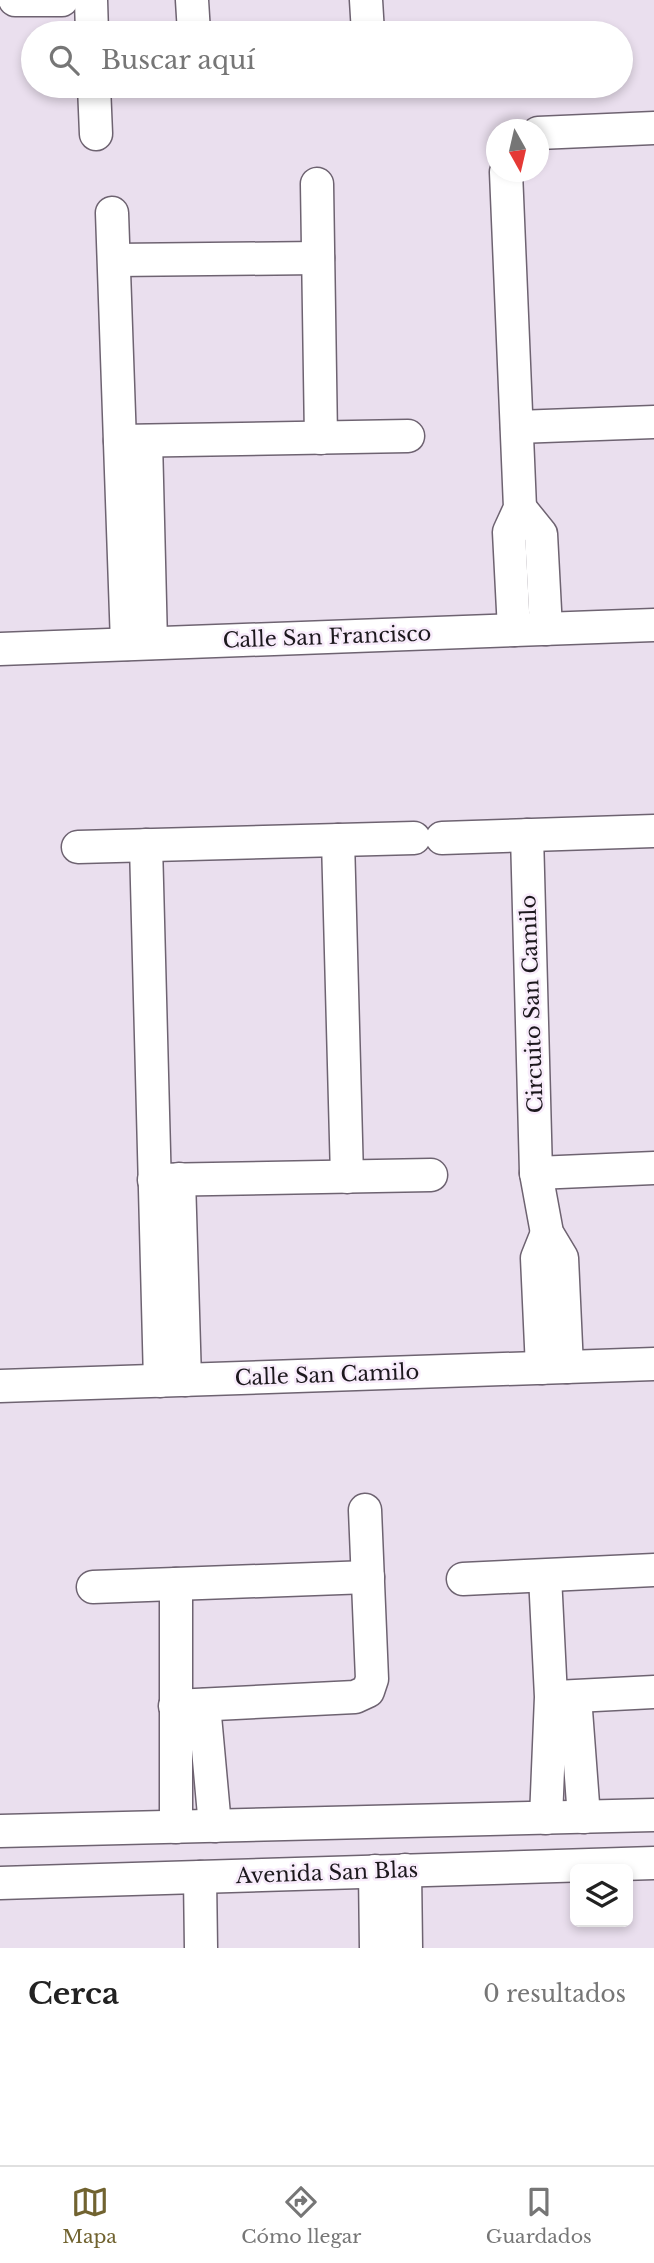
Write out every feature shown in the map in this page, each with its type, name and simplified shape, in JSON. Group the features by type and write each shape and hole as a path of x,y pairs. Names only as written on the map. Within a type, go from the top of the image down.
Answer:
{"street":[{"path":"11,5 62,0"},
{"path":"91,0 92,21"},
{"path":"192,0 193,21"},
{"path":"366,0 367,21"},
{"path":"94,98 96,134"},
{"path":"549,133 654,128"},
{"path":"506,182 520,508 509,532 514,630"},
{"path":"317,184 321,438"},
{"path":"112,213 133,441 139,644"},
{"path":"115,260 318,258"},
{"path":"517,427 654,422"},
{"path":"133,441 408,436"},
{"path":"520,508 541,534 546,629"},
{"name":"Calle San Francisco","path":"0,649 654,625"},
{"path":"78,847 654,831"},
{"name":"Circuito San Camilo","path":"527,835 536,1173 547,1233 562,1258 554,1368"},
{"path":"338,840 347,1177"},
{"path":"146,845 167,1180 172,1380"},
{"path":"536,1173 654,1168"},
{"path":"167,1180 430,1175"},
{"name":"Calle San Camilo","path":"0,1386 654,1364"},
{"path":"189,1705 355,1697 368,1691 372,1679 365,1510"},
{"path":"463,1579 654,1570"},
{"path":"545,1576 584,1817"},
{"path":"93,1587 368,1577"},
{"path":"176,1584 189,1705 215,1826"},
{"path":"563,1697 654,1692"},
{"path":"546,1818 563,1697"},
{"path":"176,1827 189,1705"},
{"path":"0,1832 654,1815"},
{"name":"Avenida San Blas","path":"0,1883 654,1863"},
{"path":"405,1870 406,1948"},
{"path":"374,1871 376,1948"},
{"path":"200,1877 201,1948"}]}
